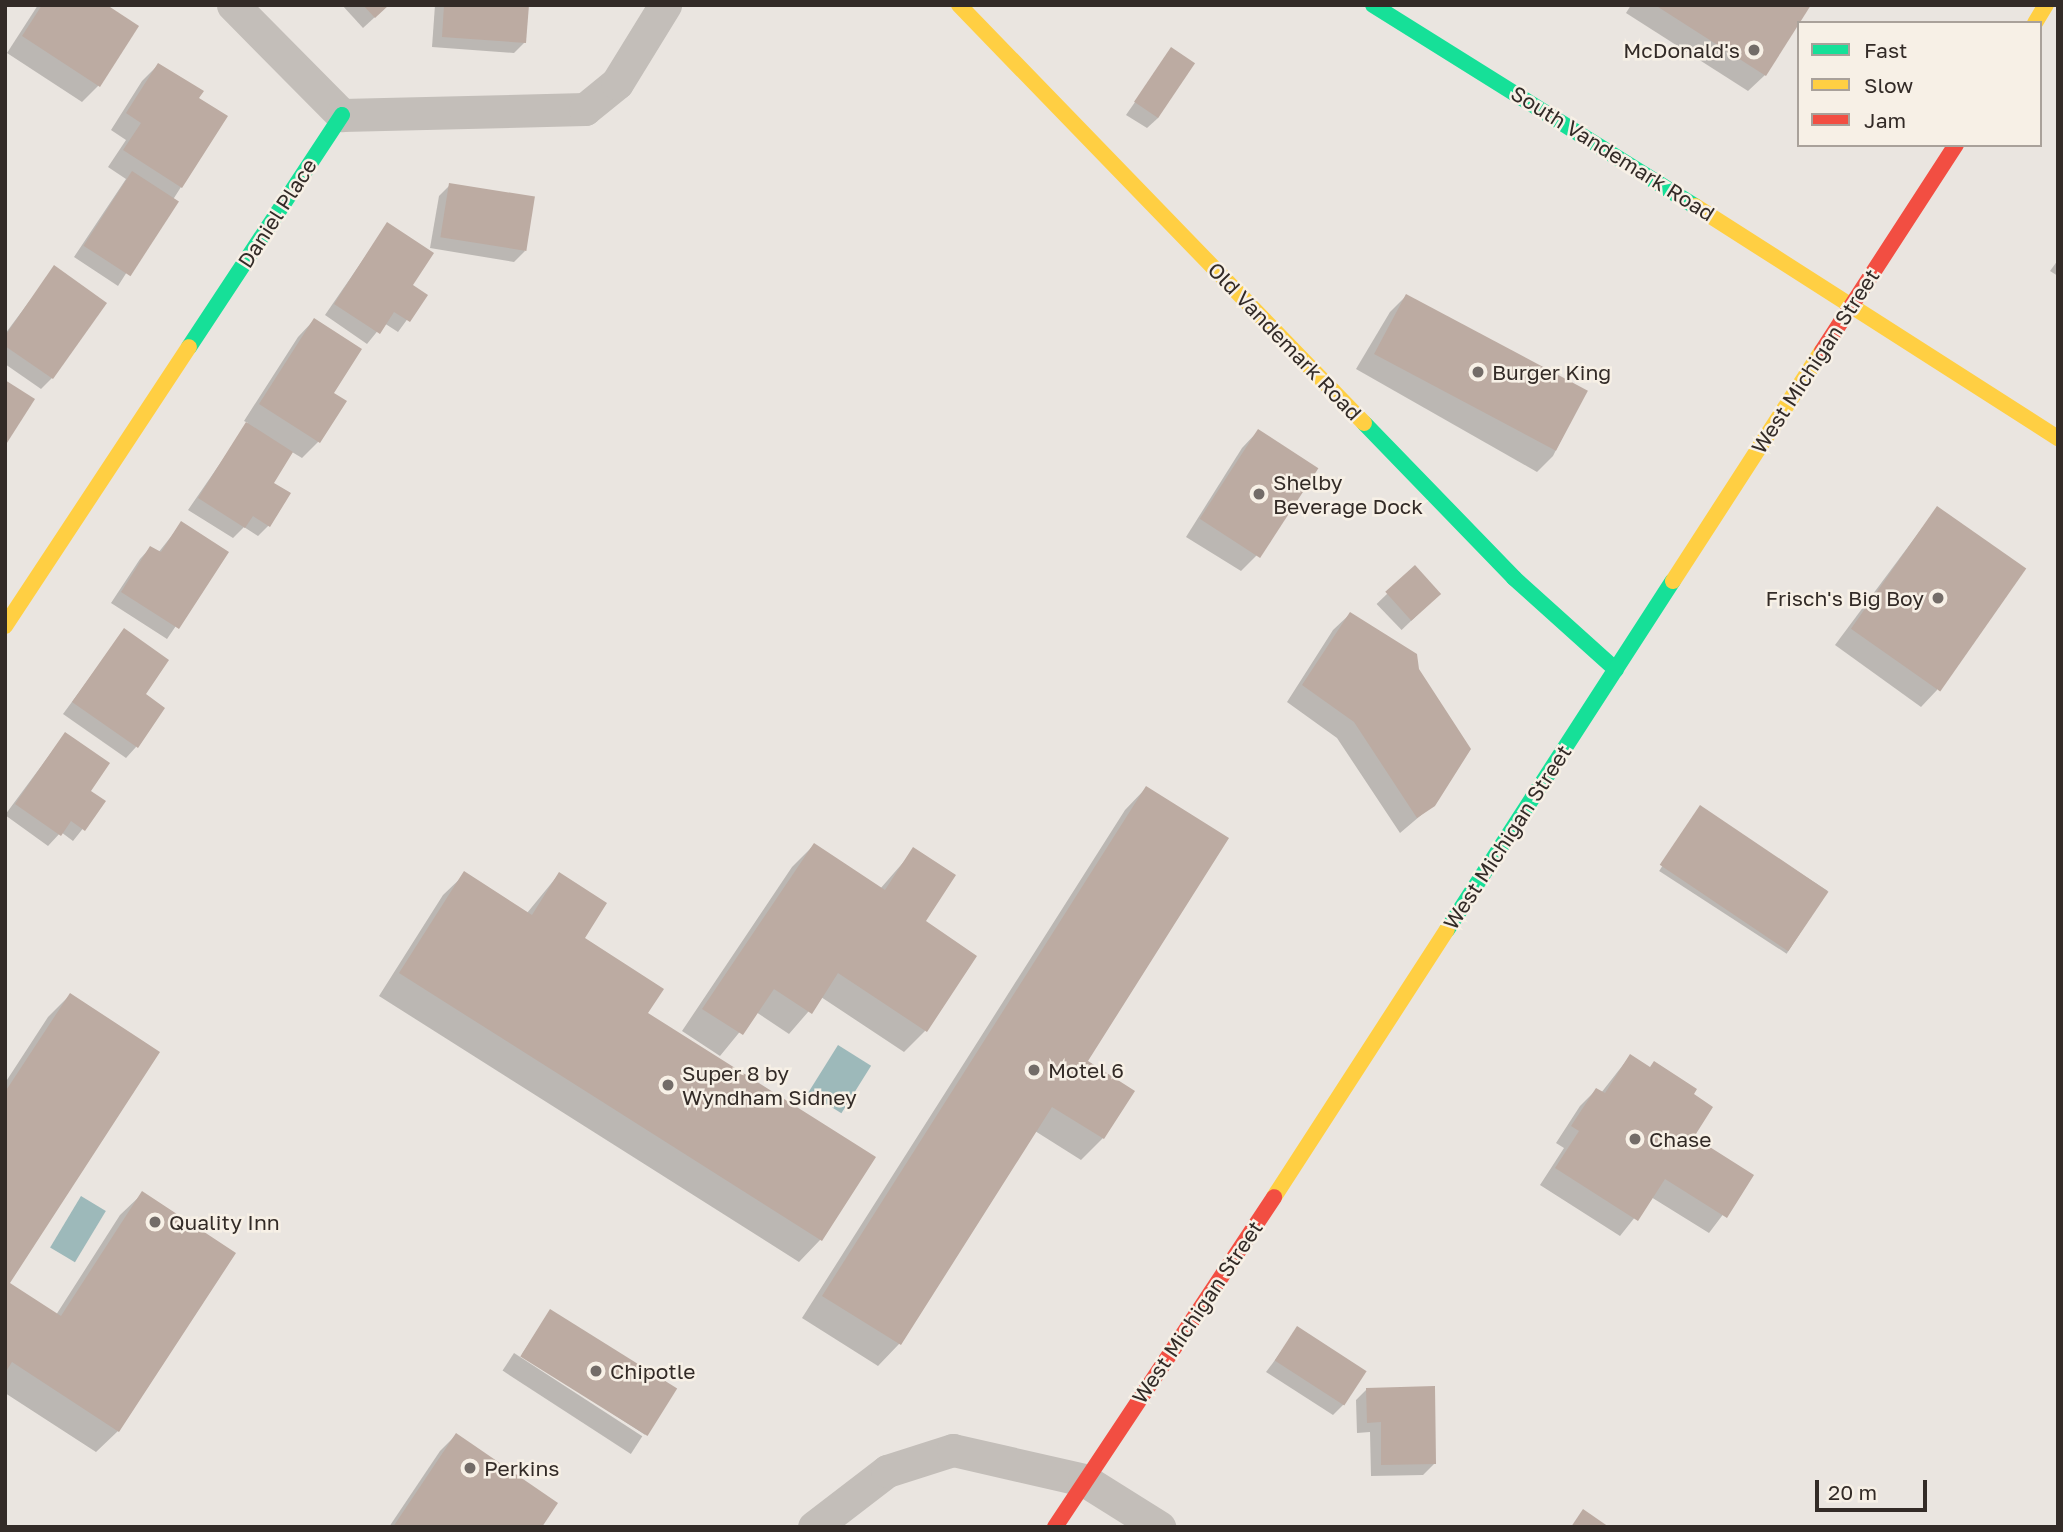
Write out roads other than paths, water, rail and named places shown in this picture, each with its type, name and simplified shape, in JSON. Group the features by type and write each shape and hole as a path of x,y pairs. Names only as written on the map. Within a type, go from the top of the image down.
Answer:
{"street":[{"path":"233,5 342,115 584,109 617,83 665,5"},
{"name":"Old Vandemark Road","path":"959,5 1514,578 1616,670"},
{"name":"South Vandemark Road","path":"1373,5 1402,20 2058,438"},
{"path":"2036,21 2046,5"},
{"name":"Daniel Place","path":"5,626 342,115"},
{"name":"West Michigan Street","path":"1055,1527 1955,147"},
{"path":"814,1527 887,1471 953,1450 1084,1480 1159,1527"}],"water":[{"path":"838,1045 871,1066 841,1113 808,1092"},
{"path":"81,1196 106,1211 75,1262 50,1247"}],"place":[{"name":"McDonald's","path":"1754,50"},
{"name":"Burger King","path":"1478,372"},
{"name":"Shelby Beverage Dock","path":"1259,494"},
{"name":"Frisch's Big Boy","path":"1938,598"},
{"name":"Motel 6","path":"1034,1070"},
{"name":"Super 8 by Wyndham Sidney","path":"668,1085"},
{"name":"Chase","path":"1635,1139"},
{"name":"Quality Inn","path":"155,1222"},
{"name":"Chipotle","path":"596,1371"},
{"name":"Perkins","path":"470,1468"}]}
